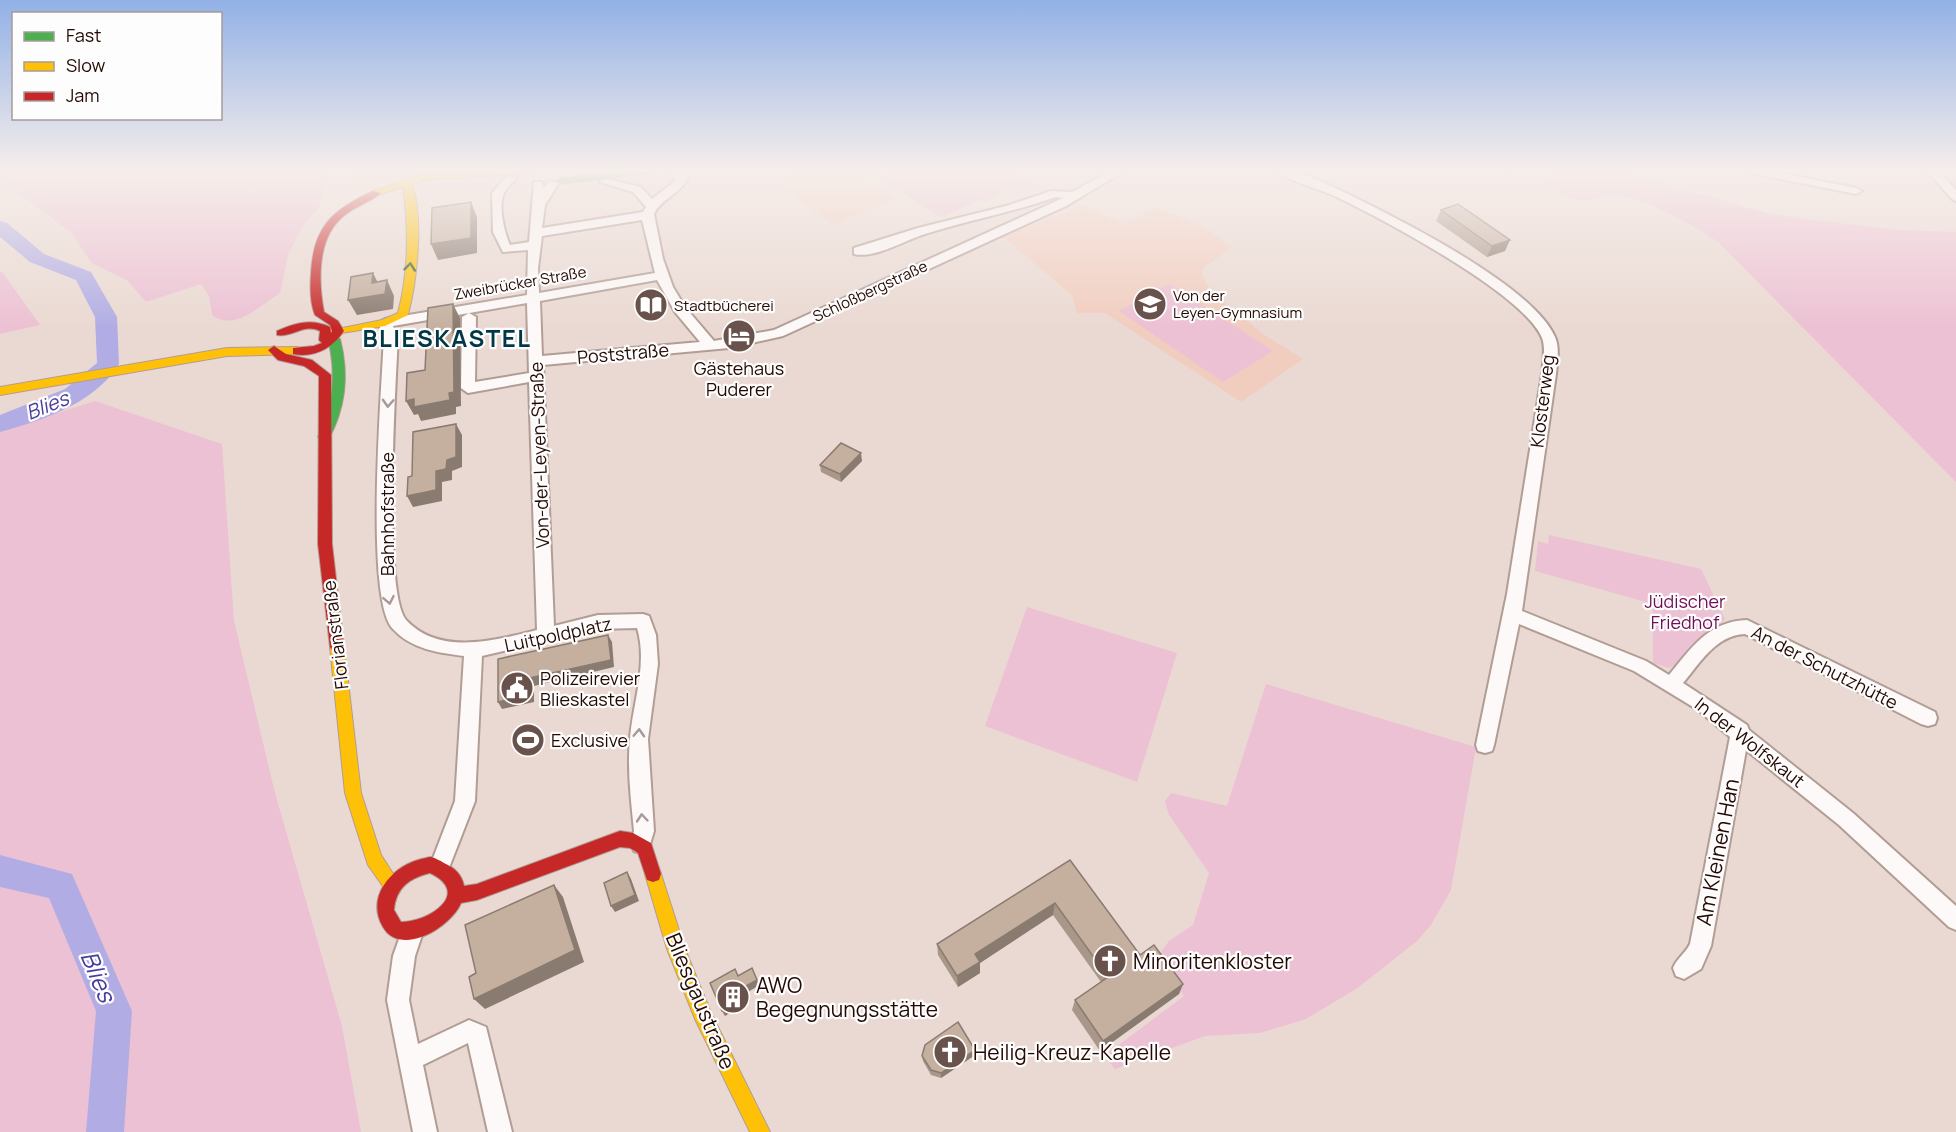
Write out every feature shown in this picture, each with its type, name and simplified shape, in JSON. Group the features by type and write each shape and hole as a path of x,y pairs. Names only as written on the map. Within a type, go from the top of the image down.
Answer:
{"main road":[{"path":"329,339 334,323 319,313 314,292 322,232 330,223"},
{"path":"227,352 238,354 274,350 301,352 329,339 398,319 404,311 411,254 412,223"},
{"path":"314,292 302,311 274,340 274,350 282,357 310,365 325,375"},
{"path":"404,311 418,318"},
{"path":"0,391 227,352 238,346 313,324 323,326 341,362 332,423 324,437"},
{"name":"Florianstraße","path":"329,339 325,375 325,544 353,793 374,859 393,886"},
{"path":"456,896 477,892 621,838 632,851"},
{"name":"Bliesgaustraße","path":"586,850 632,851 651,867 676,950 704,1019 760,1132"},
{"path":"431,865 440,866 454,877 456,896 444,916 424,930 412,932 391,927 385,919 384,908 393,886 410,871 431,865"}],"street":[{"path":"498,223 501,245 507,249 534,239 597,223"},
{"name":"Von-der-Leyen-Straße","path":"536,223 533,297 535,369 542,419 546,635"},
{"path":"652,223 660,276 674,305 710,345"},
{"path":"858,251 960,223"},
{"name":"Schloßbergstraße","path":"710,345 766,337 1016,223"},
{"name":"Klosterweg","path":"1393,223 1426,241 1524,306 1544,328 1549,339 1550,352 1512,614 1485,745"},
{"name":"Zweibrücker Straße","path":"385,323 660,276"},
{"name":"Poststraße","path":"469,317 468,388 535,369 710,345"},
{"name":"Bahnhofstraße","path":"385,323 390,331 391,344 386,473 390,607 398,624 421,640 439,646 473,650"},
{"name":"In der Wolfskaut","path":"1512,614 1596,646 1673,683 1740,731 1846,819 1956,920"},
{"name":"Luitpoldplatz","path":"473,650 598,622 643,621 649,633 650,655 639,740 644,831 632,851"},
{"name":"An der Schutzhütte","path":"1673,683 1719,632 1731,627 1747,627 1928,718"},
{"path":"440,866 465,801 473,650"},
{"name":"Am Kleinen Han","path":"1684,968 1693,961 1700,946 1740,731"},
{"path":"412,932 404,956 398,1000 425,1132"},
{"path":"409,1060 469,1031 478,1035 500,1132"}],"shaded area":[{"name":"Von der Leyen-Gymnasium","path":"1040,223 1193,223 1204,227 1231,248 1203,268 1202,276 1212,292 1263,334 1303,359 1241,402 1105,313 1077,313 1072,295 1003,237"}],"green space":[{"path":"58,223 306,223 288,255 280,293 247,315 229,320 212,315 209,296 201,284 146,302 128,281 92,263 71,233"},
{"path":"1687,223 1837,223 1899,230 1956,232 1956,482 1718,242"},
{"path":"0,271 3,273 40,325 0,334"},
{"path":"1169,284 1273,351 1223,382 1119,311"},
{"path":"95,401 222,444 234,621 275,793 342,1026 361,1132 0,1132 0,431"},
{"name":"Jüdischer Friedhof","path":"1549,535 1701,569 1725,619 1679,663 1669,668 1653,663 1653,604 1535,571 1538,541 1548,544"},
{"path":"1027,607 1177,653 1137,782 985,726"},
{"path":"1266,684 1476,747 1451,890 1431,925 1417,941 1356,989 1306,1019 1260,1033 1205,1036 1115,1069 1104,1056 1184,996 1157,957 1169,941 1193,925 1209,873 1169,815 1165,801 1171,793 1227,806"}],"building":[{"path":"432,223 471,223 471,238 431,244"},
{"path":"1459,223 1485,223 1510,240 1492,246"},
{"path":"373,273 372,283 387,280 385,294 348,300 351,277"},
{"path":"453,304 454,392 449,393 450,400 414,407 414,399 406,401 407,373 425,370 428,308"},
{"path":"456,424 456,457 447,460 446,469 436,471 436,490 407,496 408,477 412,476 413,432"},
{"path":"841,443 861,453 840,474 820,465"},
{"path":"608,635 611,660 529,678 530,694 498,702 498,659"},
{"name":"Minoritenkloster","path":"1070,860 1140,955 1154,945 1183,984 1103,1041 1075,1000 1108,977 1055,903 975,954 980,962 957,976 937,944"},
{"path":"627,872 635,895 611,906 604,883"},
{"path":"554,885 575,950 474,999 469,977 476,973 465,925"},
{"name":"AWO Begegnungsstätte","path":"752,968 757,980 744,987 748,996 722,1011 710,983 735,969 738,976"},
{"name":"Heilig-Kreuz-Kapelle","path":"958,1022 975,1050 941,1073 931,1070 922,1056 925,1045"}],"waterway":[{"name":"Blies","path":"0,227 37,258 84,276 106,317 108,364 86,386 59,402 0,424"},
{"name":"Blies","path":"0,871 60,885 114,1011 105,1132"}],"traffic: fast":[{"path":"324,437 334,412 339,389 339,365 334,339"}],"traffic: slow":[{"path":"327,334 385,323 403,315 410,283 411,223"},
{"path":"0,391 227,352 297,351"},
{"path":"337,647 353,793 374,859 393,886"},
{"path":"653,874 676,949 704,1019 760,1132"}],"traffic: jam":[{"path":"297,351 321,348 338,331 334,323 319,313 316,291 319,250 322,238 331,223"},
{"path":"281,333 309,324 326,329 325,340"},
{"path":"274,350 282,357 308,363 325,375 325,544 337,647"},
{"path":"456,896 477,892 620,839 633,841 645,848 653,874"},
{"path":"431,865 447,873 455,883 456,895 451,907 441,918 428,926 413,930 397,930 387,917 386,910 386,902 392,886 407,872 431,865"}],"place":[{"name":"Von der Leyen-Gymnasium","path":"1150,304"},
{"name":"Stadtbücherei","path":"651,305"},
{"name":"Gästehaus Puderer","path":"739,336"},
{"name":"Polizeirevier Blieskastel","path":"517,688"},
{"name":"Exclusive","path":"528,740"},
{"name":"Minoritenkloster","path":"1110,961"},
{"name":"AWO Begegnungsstätte","path":"733,997"},
{"name":"Heilig-Kreuz-Kapelle","path":"950,1052"}],"district":[{"name":"BLIESKASTEL","path":"447,337"}]}
